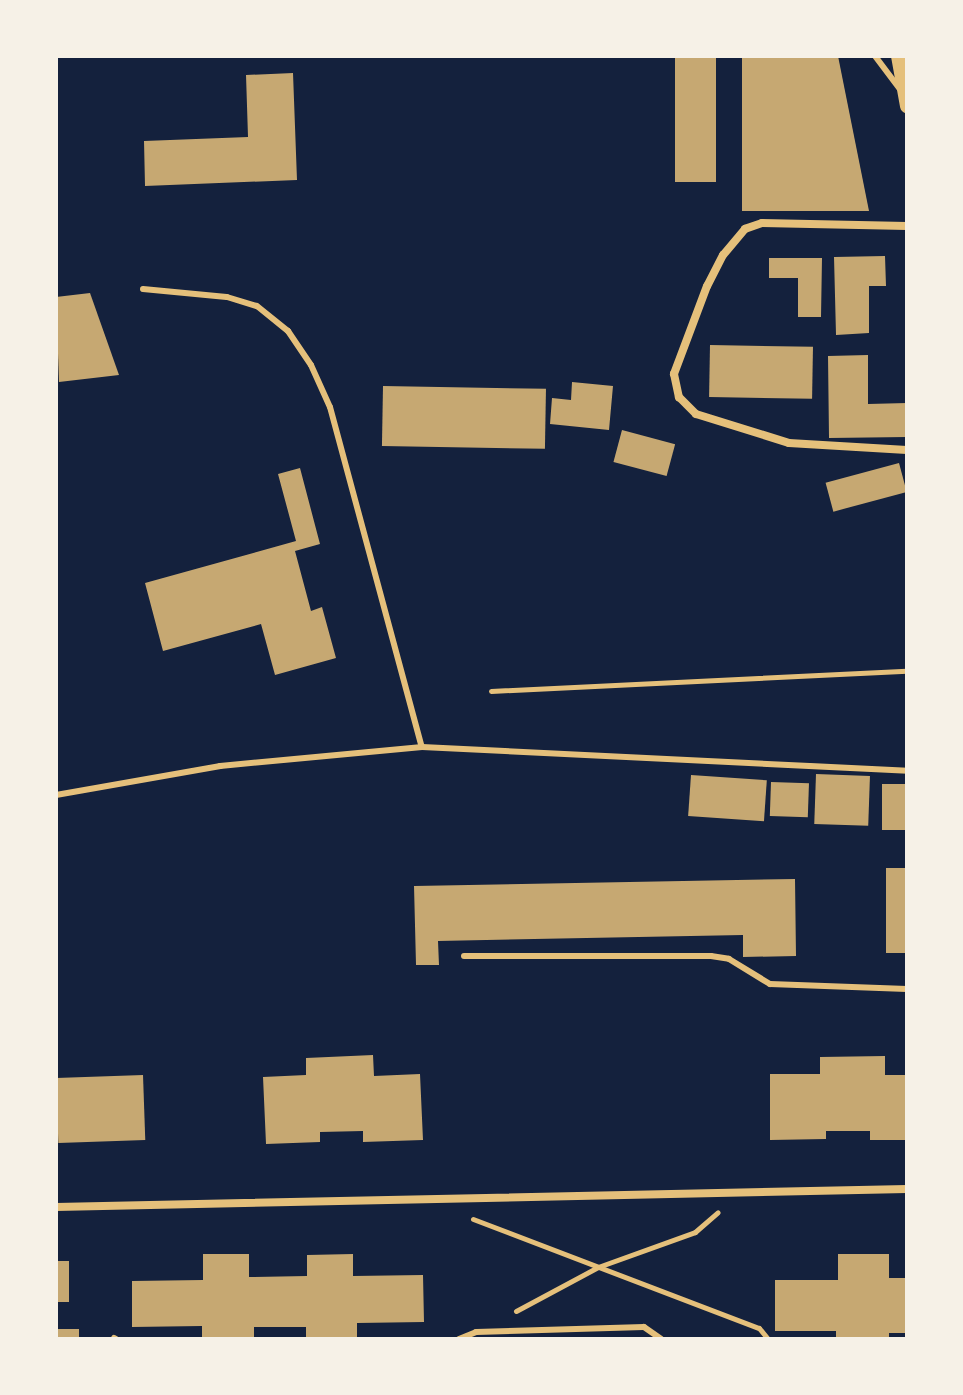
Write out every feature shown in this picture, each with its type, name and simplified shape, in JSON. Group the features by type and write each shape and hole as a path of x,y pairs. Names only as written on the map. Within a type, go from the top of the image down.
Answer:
{"street":[{"path":"898,56 906,101"},
{"path":"907,226 762,223 745,229 723,255 707,286 674,374 679,397 696,414 789,443 907,450"},
{"path":"56,1207 907,1189"}],"lane":[{"path":"875,56 906,101"},
{"path":"143,289 227,297 257,306 288,331 311,365 330,407 422,747"},
{"path":"56,795 220,766 422,747 907,771"},
{"path":"464,956 711,956 729,959 770,984 907,989"},
{"path":"459,1339 476,1332 644,1327 661,1339"}],"path":[{"path":"491,691 907,671"},
{"path":"476,1332 598,1267 695,1232 720,1211 729,1191"},
{"path":"458,1214 759,1328 768,1339"}],"building":[{"path":"675,56 716,56 716,182 675,182"},
{"path":"742,56 838,56 869,211 742,211"},
{"path":"293,73 297,180 145,186 144,141 248,137 246,75"},
{"path":"885,256 886,286 869,286 869,333 836,335 834,257"},
{"path":"769,258 822,258 821,317 798,317 798,278 769,278"},
{"path":"90,293 119,375 59,382 56,297"},
{"path":"710,345 813,347 812,399 709,397"},
{"path":"868,355 868,404 907,403 907,437 829,438 828,356"},
{"path":"572,382 613,386 609,430 550,424 552,398 571,400"},
{"path":"383,386 546,389 545,449 382,446"},
{"path":"622,430 675,444 667,476 613,462"},
{"path":"899,463 907,492 833,512 826,483"},
{"path":"300,468 320,544 295,551 311,611 322,607 336,658 275,675 261,624 163,651 145,583 296,541 278,474"},
{"path":"816,774 870,776 868,826 814,824"},
{"path":"691,775 767,780 764,821 688,816"},
{"path":"771,782 809,783 808,817 770,816"},
{"path":"882,784 907,784 907,830 882,830"},
{"path":"886,868 907,868 907,953 886,953"},
{"path":"795,879 796,956 743,957 743,935 438,941 439,965 416,965 414,886"},
{"path":"373,1055 374,1076 420,1074 423,1140 363,1142 363,1131 320,1132 320,1142 266,1144 263,1077 306,1075 306,1058"},
{"path":"885,1056 885,1075 907,1075 907,1140 870,1140 870,1131 826,1131 826,1139 770,1140 770,1074 820,1074 820,1057"},
{"path":"143,1075 145,1140 58,1143 56,1078"},
{"path":"203,1254 249,1254 249,1277 307,1276 307,1255 353,1254 353,1276 423,1275 424,1322 357,1323 357,1339 306,1339 306,1327 254,1327 254,1339 202,1339 202,1326 132,1327 132,1281 203,1280"},
{"path":"838,1254 889,1254 889,1278 907,1278 907,1333 889,1333 889,1339 836,1339 836,1331 775,1331 775,1280 838,1280"},
{"path":"56,1261 69,1261 69,1302 56,1302"},
{"path":"56,1329 79,1329 79,1339 56,1339"}]}
